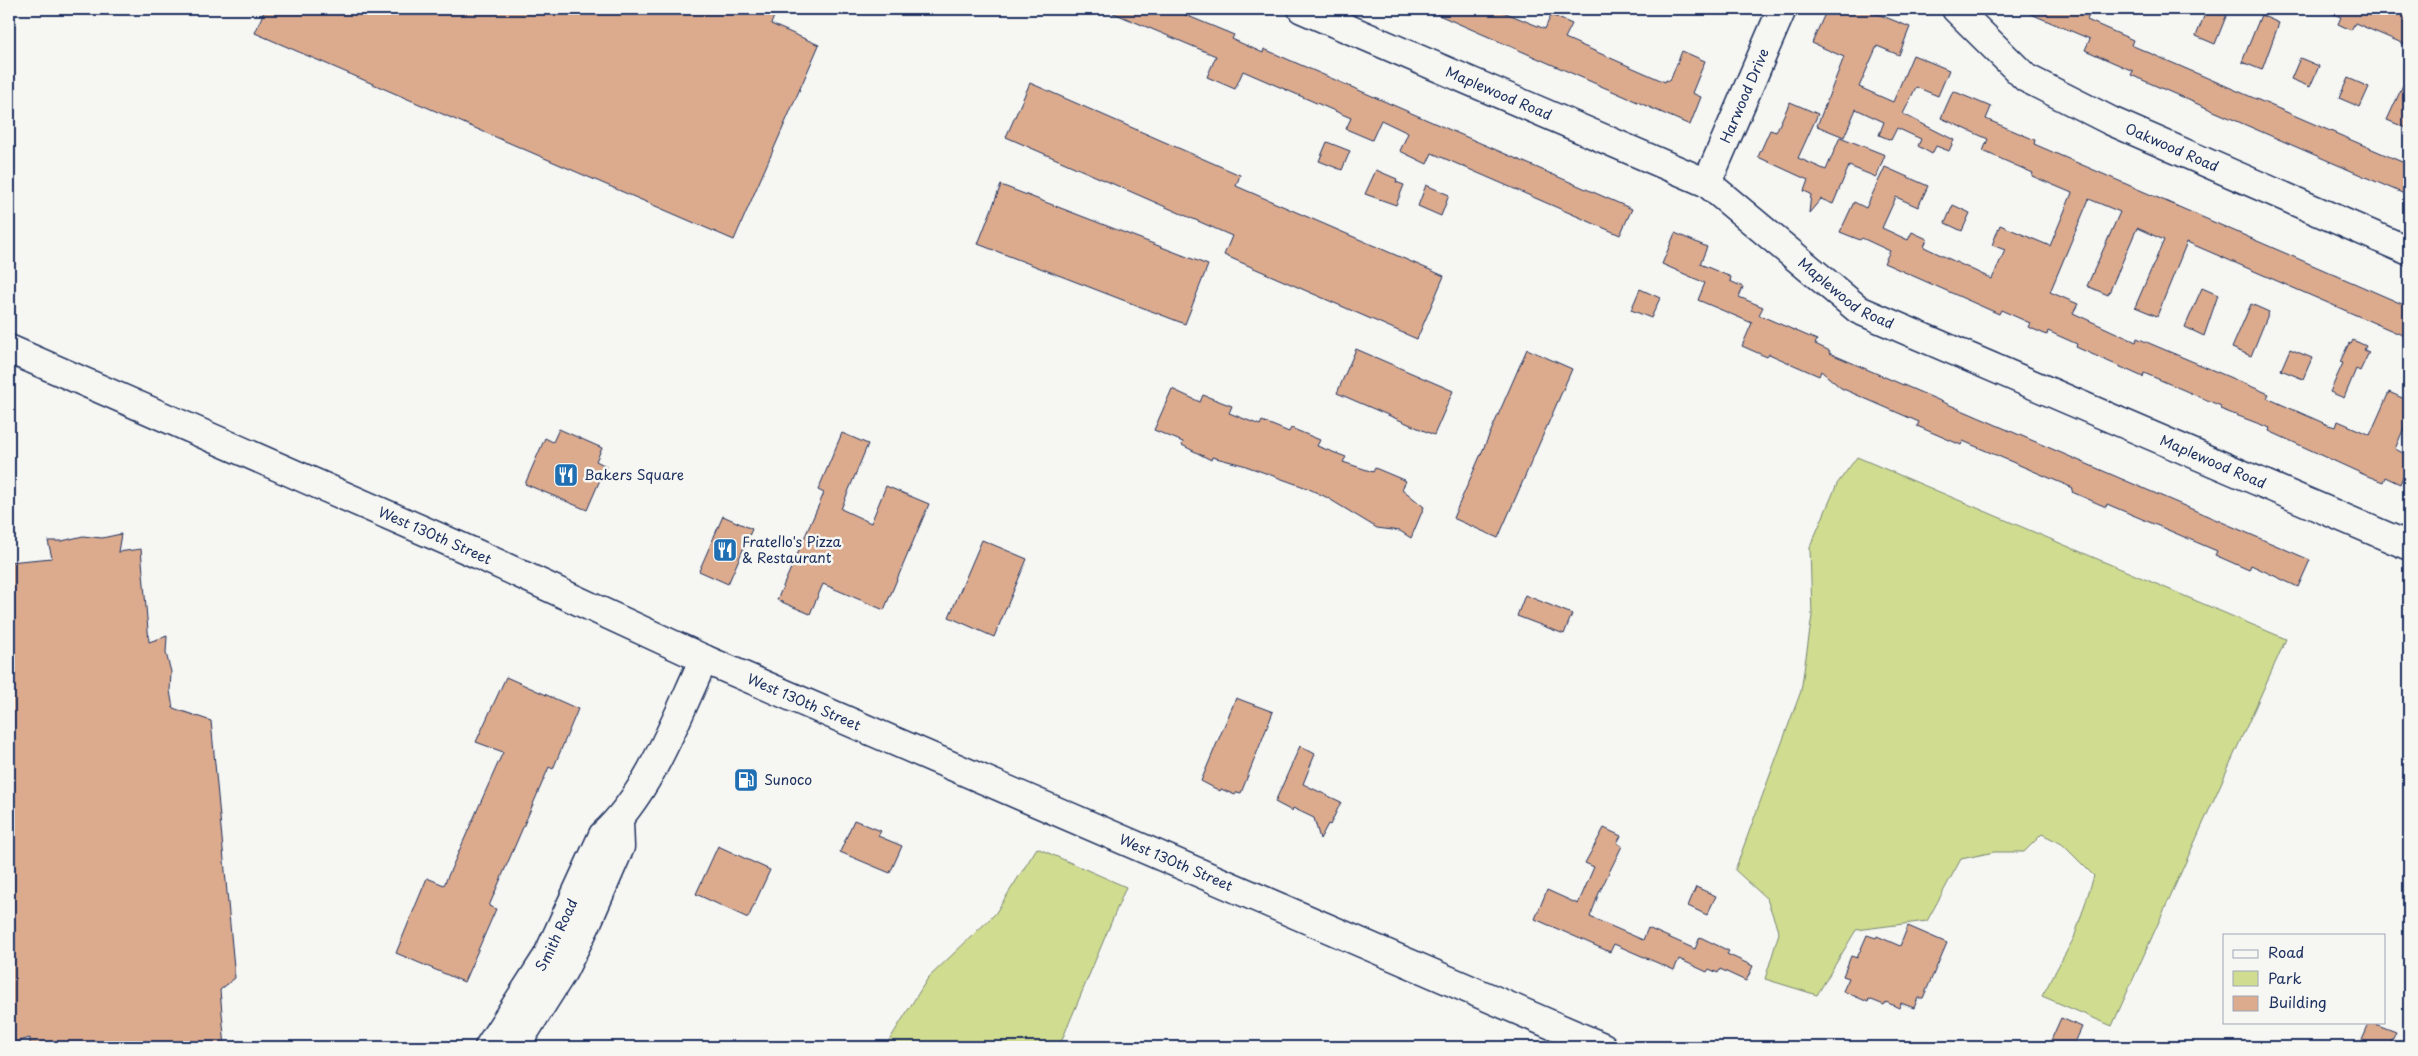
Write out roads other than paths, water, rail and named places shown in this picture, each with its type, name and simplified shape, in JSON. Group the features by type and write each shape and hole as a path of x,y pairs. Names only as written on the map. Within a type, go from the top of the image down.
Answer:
{"main road":[{"name":"Maplewood Road","path":"1302,9 1707,184 1859,310 2409,546"},
{"name":"Harwood Drive","path":"1707,184 1782,9"},
{"name":"Oakwood Road","path":"1956,9 2026,78 2111,121 2409,251"},
{"name":"West 130th Street","path":"9,350 477,554 704,659 1602,1047"},
{"name":"Smith Road","path":"489,1047 547,957 603,835 619,821 642,789 704,659"},
{"name":"Smith Road","path":"515,1047 563,971 586,925 620,847 619,821"}],"place":[{"name":"Bakers Square","path":"566,475"},
{"name":"Fratello's Pizza & Restaurant","path":"725,550"},
{"name":"Sunoco","path":"746,780"}]}
